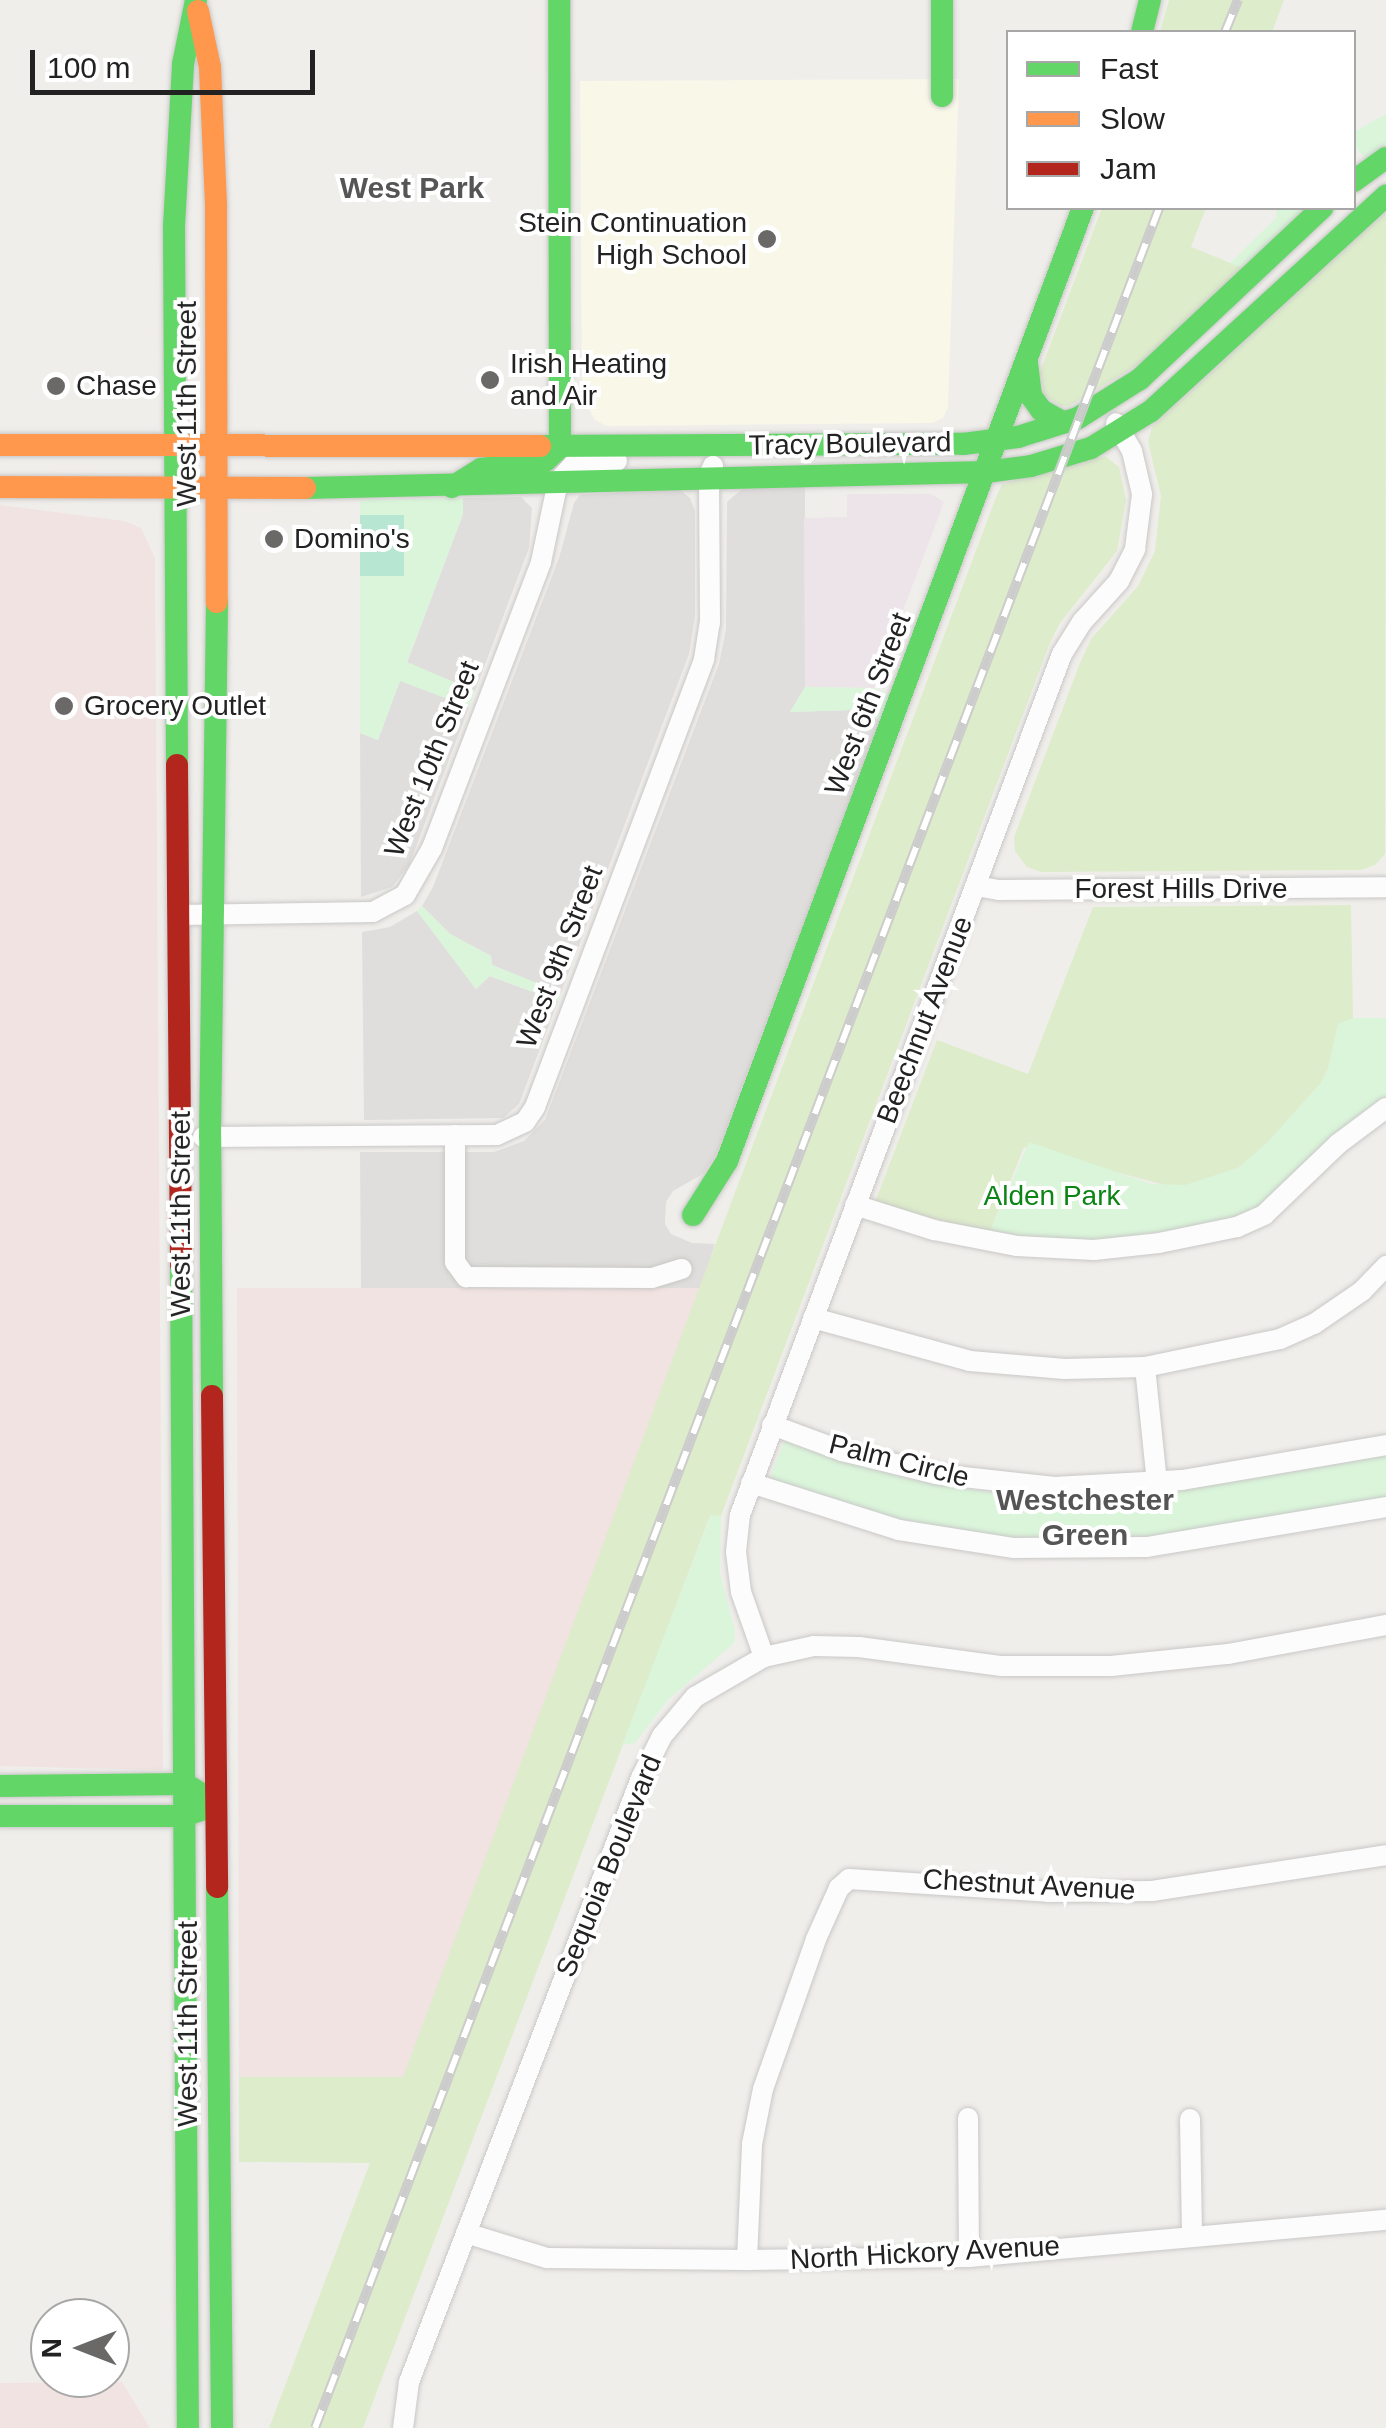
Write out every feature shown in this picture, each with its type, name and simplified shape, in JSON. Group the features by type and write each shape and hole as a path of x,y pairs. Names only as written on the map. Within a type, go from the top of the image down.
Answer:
{"main road":[{"path":"452,487 481,469 546,461 560,447 559,0"},
{"path":"942,0 942,96"},
{"path":"1142,30 1150,0"},
{"name":"West 11th Street","path":"188,2428 174,215 182,64 196,1"},
{"name":"West 11th Street","path":"196,1 210,67 215,153 218,830 210,1138 222,2428"},
{"path":"1356,180 1386,158"},
{"name":"Tracy Boulevard","path":"0,486 175,490 452,487 709,475 986,472 1062,459 1122,431 1166,400 1386,196"},
{"name":"West 6th Street","path":"693,1214 727,1161 1081,210"},
{"name":"Tracy Boulevard","path":"2,446 560,447 996,440 1064,424 1104,404 1169,355 1320,210"},
{"path":"1027,357 1030,396 1041,410 1064,424"},
{"path":"0,1786 185,1784 218,1805"},
{"path":"0,1816 184,1816 218,1805"}],"street":[{"name":"Beechnut Avenue","path":"764,1657 741,1592 736,1552 740,1515 750,1483 1062,654 1082,622 1118,581 1135,550 1142,494 1122,431 1104,404"},
{"path":"709,475 720,462 788,460 822,445"},
{"path":"558,481 574,464 640,460 660,446"},
{"name":"West 9th Street","path":"181,1137 456,1135 511,1131 525,1122 535,1107 704,659 710,624 709,475"},
{"name":"West 10th Street","path":"180,915 372,912 406,895 432,848 541,562 558,481"},
{"name":"Forest Hills Drive","path":"976,886 998,890 1386,887"},
{"path":"855,1205 934,1230 1017,1246 1094,1250 1160,1243 1237,1227 1264,1215 1338,1144 1386,1108"},
{"path":"456,1135 456,1262 466,1277 652,1278 682,1269"},
{"path":"813,1318 970,1361 1065,1369 1145,1367 1280,1339 1314,1324 1362,1291 1386,1266"},
{"path":"1145,1367 1158,1483"},
{"name":"Palm Circle","path":"772,1425 888,1464 973,1480 1054,1487 1158,1483 1386,1444"},
{"path":"750,1483 899,1530 1013,1548 1147,1546 1386,1507"},
{"name":"Sequoia Boulevard","path":"404,2428 409,2382 641,1778 662,1736 695,1697 764,1657 834,1645 1002,1666 1110,1666 1228,1654 1386,1625"},
{"name":"Chestnut Avenue","path":"748,2260 752,2144 763,2089 816,1939 839,1888 849,1879 1048,1892 1152,1891 1386,1855"},
{"path":"968,2118 969,2257"},
{"path":"1190,2119 1192,2234"},
{"name":"North Hickory Avenue","path":"466,2233 547,2258 969,2257 1192,2234 1386,2220"}],"shaded area":[{"name":"Stein Continuation High School","path":"959,79 948,407 943,418 932,423 607,426 595,420 582,397 580,81"},
{"path":"805,486 805,687 790,712 852,710 881,720 717,1153 703,1174 673,1191 666,1202 665,1224 671,1234 692,1243 715,1244 701,1288 361,1288 360,1152 494,1152 524,1141 545,1120 719,664 726,629 727,502 742,489"},
{"path":"679,489 690,498 695,511 695,616 689,654 561,993 492,965 491,956 450,934 422,906 433,887 559,558 574,503 580,495"},
{"path":"847,494 931,494 944,502 874,688 805,687 804,518 847,517"},
{"path":"521,497 532,508 529,548 475,691 407,663 463,514 463,498"},
{"path":"0,505 124,521 141,528 155,558 163,1770 0,1766"},
{"path":"400,680 469,707 409,865 392,887 361,897 360,733 378,740"},
{"path":"417,911 476,989 489,976 558,1001 519,1104 503,1118 364,1120 362,932 390,927"},
{"path":"237,1288 701,1288 403,2078 239,2077"},
{"path":"0,2383 30,2383 30,2398 130,2395 150,2428 0,2428"}],"green space":[{"path":"1169,0 1284,0 1273,30 1161,30"},
{"path":"1386,114 1386,144 1365,158 1356,148 1356,131"},
{"path":"1101,210 1205,210 1191,247 1243,268 1144,361 1069,406 1061,406 1044,395 1040,372"},
{"path":"1276,210 1304,210 1243,268 1230,263 1277,217"},
{"path":"1386,212 1385,854 1375,865 1361,870 1041,872 1027,867 1015,851 1014,837 1080,663 1091,639 1138,586 1155,551 1161,496 1148,442 1152,427"},
{"path":"1105,456 1119,467 1126,500 1117,551 1060,623 1049,645 721,1516 710,1516 363,2428 269,2428 370,2163 239,2162 239,2077 403,2077 995,500 1002,484"},
{"path":"463,498 463,514 407,662 475,691 469,707 400,681 378,740 360,733 360,500"},
{"path":"360,515 404,515 404,576 360,576"},
{"path":"805,687 874,688 891,695 881,720 852,710 790,712"},
{"path":"1351,905 1353,1018 1338,1025 1321,1083 1266,1144 1238,1168 1186,1185 1168,1186 1024,1147 989,1234 875,1202 937,1040 1028,1074 1093,907"},
{"path":"422,906 450,934 491,956 492,965 561,993 558,1001 490,976 476,989 417,911"},
{"name":"Alden Park","path":"1353,1018 1386,1018 1386,1097 1262,1206 1238,1217 1131,1238 1075,1241 989,1234 1029,1142 1151,1184 1186,1185 1238,1168 1266,1144 1321,1083 1338,1024"},
{"path":"785,1439 903,1478 980,1491 1053,1496 1172,1490 1386,1454 1386,1497 1152,1537 1018,1538 905,1523 769,1481"},
{"path":"711,1515 721,1516 720,1573 735,1631 734,1643 668,1700 635,1743 622,1745"}],"railway":[{"path":"1226,30 1238,0"},
{"path":"315,2428 1158,210"}],"traffic: fast":[{"path":"177,765 174,226 183,64 196,0"},
{"path":"452,487 481,469 545,461 560,447 559,0"},
{"path":"942,0 942,96"},
{"path":"1142,30 1150,0"},
{"path":"1356,180 1386,158"},
{"path":"305,488 986,472 1031,466 1091,448 1151,411 1386,196"},
{"path":"693,1215 727,1161 1082,210"},
{"path":"540,446 963,444 1018,437 1078,418 1140,379 1320,210"},
{"path":"1027,363 1031,396 1041,410 1064,423"},
{"path":"212,1396 210,1137 217,602"},
{"path":"181,1265 188,2428"},
{"path":"0,1786 185,1784 200,1793"},
{"path":"0,1816 183,1816 202,1810"},
{"path":"217,1887 222,2428"}],"traffic: slow":[{"path":"198,11 210,67 216,207 217,602"},
{"path":"0,445 540,446"},
{"path":"0,487 305,488"}],"traffic: jam":[{"path":"177,765 181,1265"},
{"path":"212,1396 217,1887"}],"place":[{"name":"Stein Continuation High School","path":"767,239"},
{"name":"Irish Heating and Air","path":"490,380"},
{"name":"Chase","path":"56,386"},
{"name":"Domino's","path":"274,539"},
{"name":"Grocery Outlet","path":"64,706"}],"district":[{"name":"West Park","path":"412,188"},
{"name":"Westchester Green","path":"1085,1517"}]}
